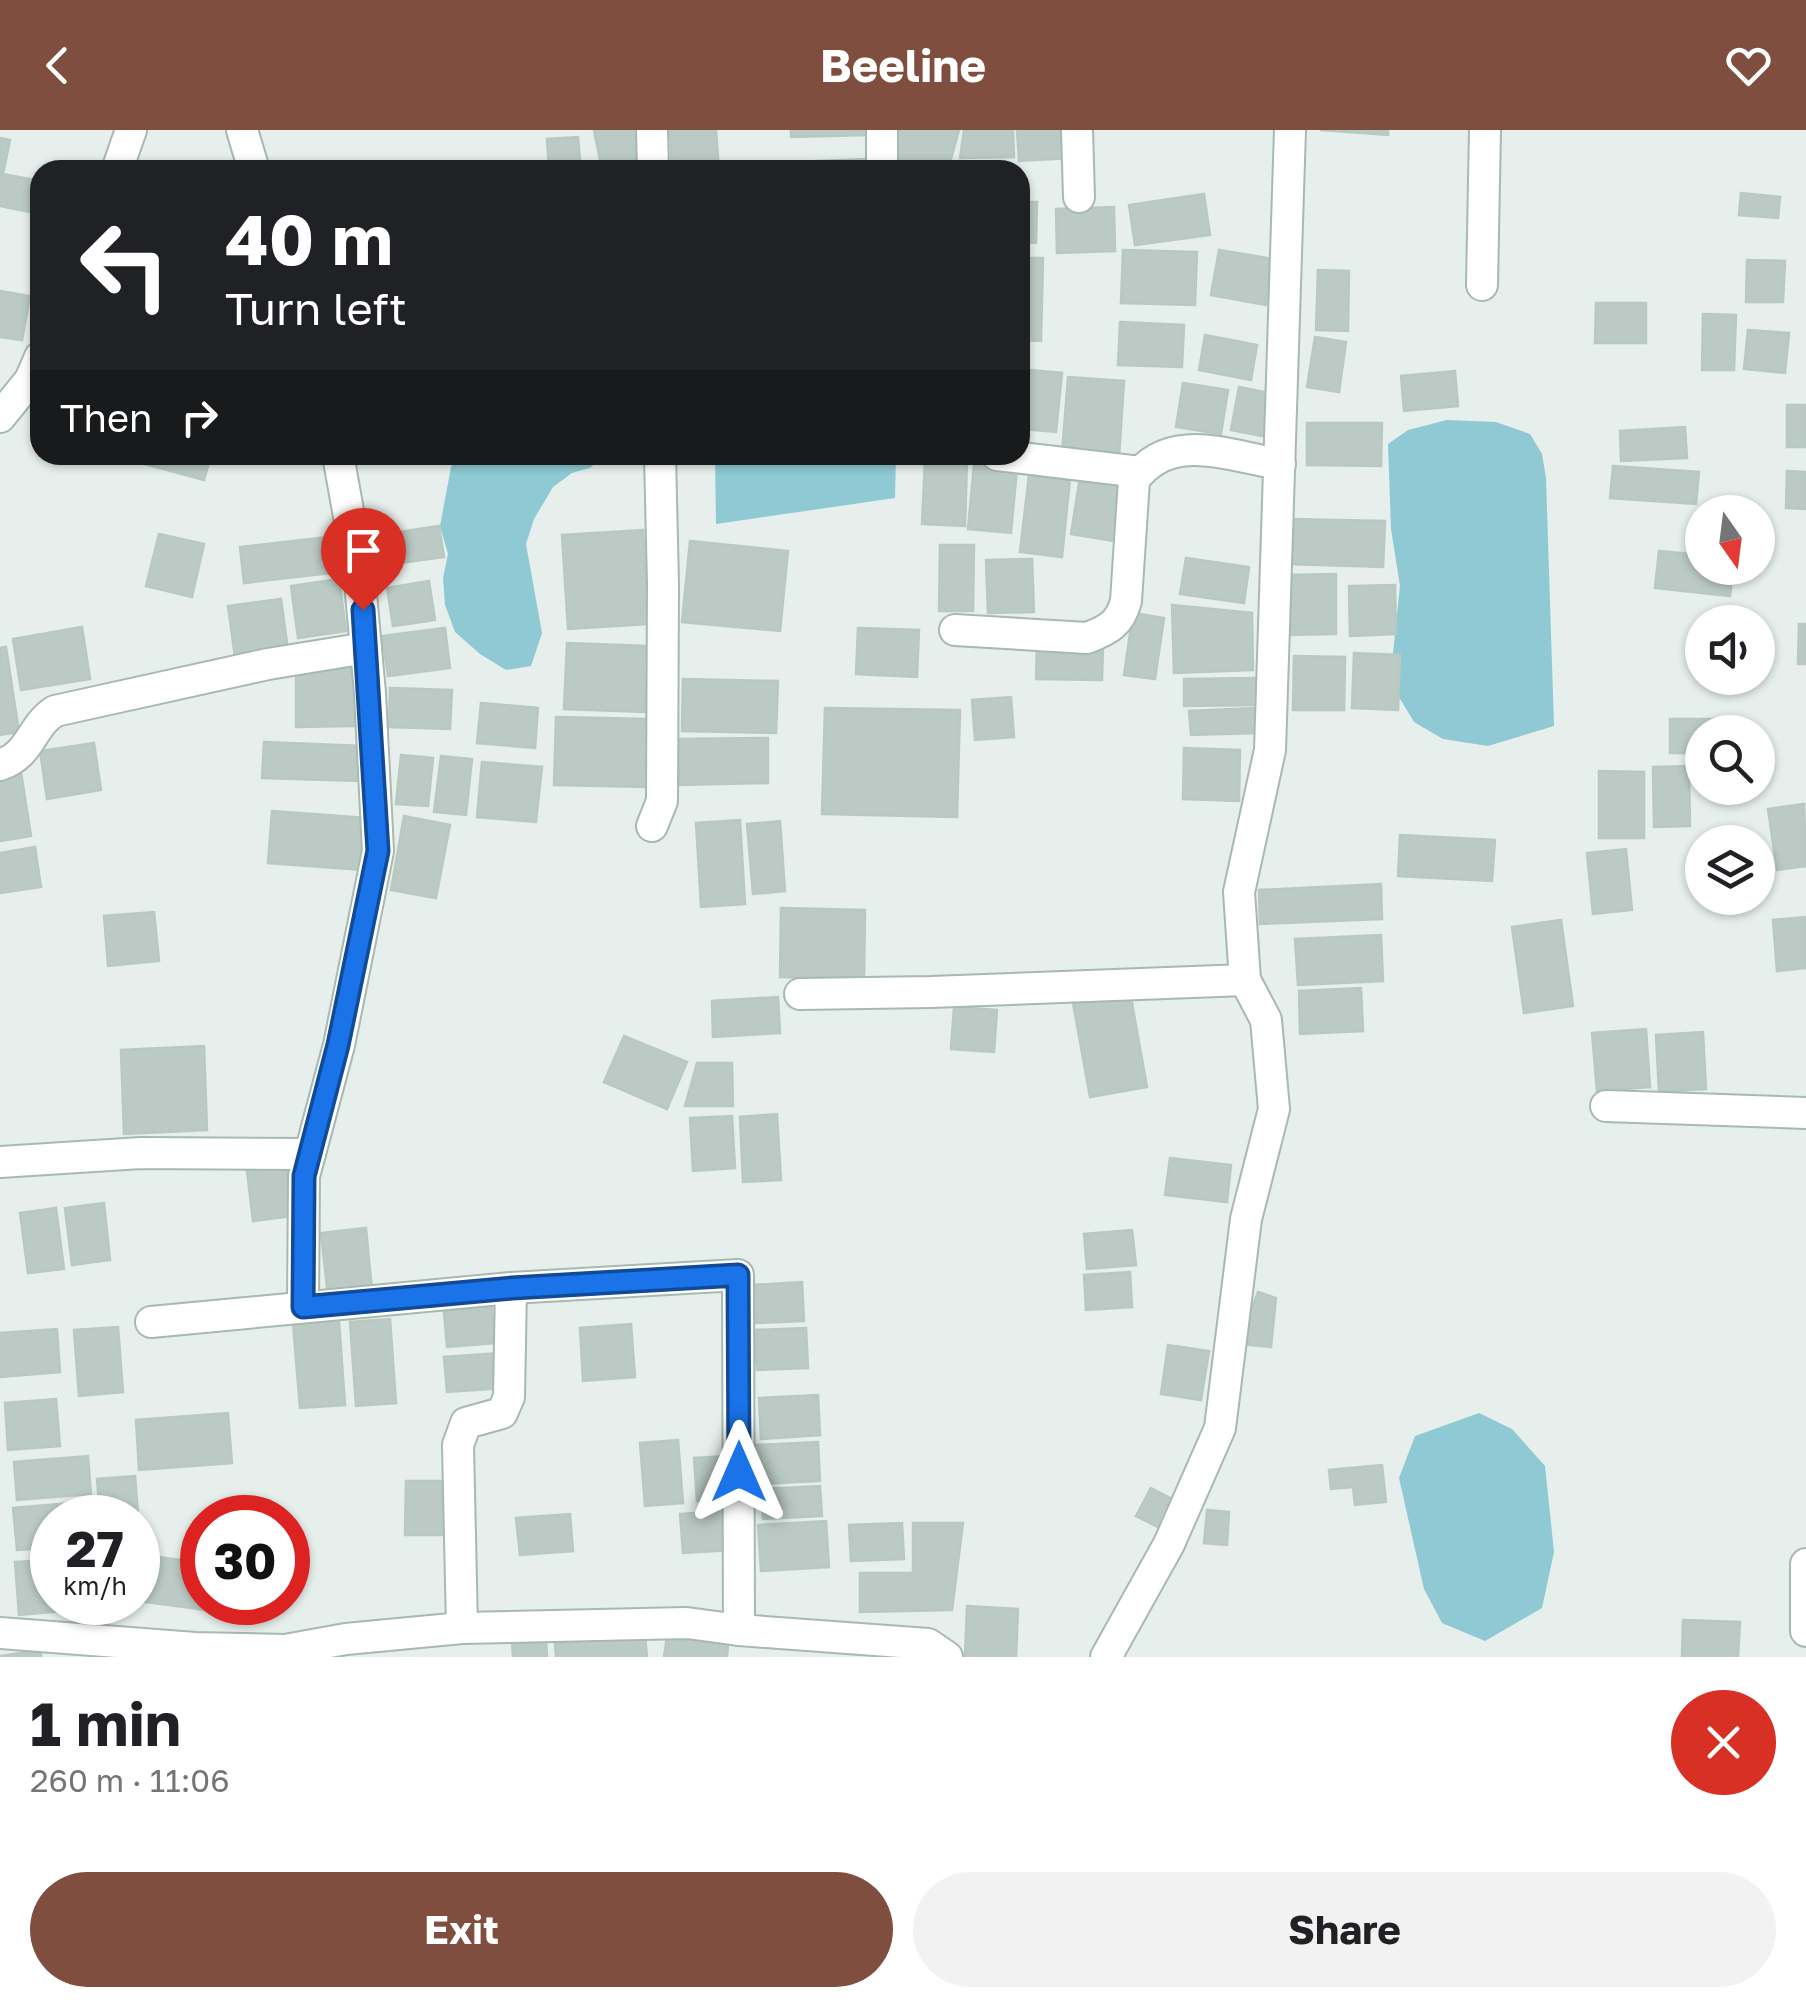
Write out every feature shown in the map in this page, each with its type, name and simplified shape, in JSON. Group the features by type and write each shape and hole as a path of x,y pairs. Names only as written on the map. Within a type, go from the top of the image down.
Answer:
{"street":[{"path":"121,160 131,130"},
{"path":"242,130 251,160"},
{"path":"652,130 654,160"},
{"path":"882,130 882,160"},
{"path":"1077,130 1079,196"},
{"path":"1106,1657 1169,1544 1220,1428 1246,1219 1274,1108 1266,1020 1245,980 1239,892 1270,750 1290,130"},
{"path":"1482,285 1485,130"},
{"path":"0,417 30,380"},
{"path":"955,630 1087,638 1106,631 1121,619 1126,602 1134,480 1146,464 1163,454 1186,449 1280,464"},
{"path":"1030,459 1140,472"},
{"path":"303,1307 304,1176 338,1045 378,851 360,572 340,465"},
{"path":"652,826 662,800 660,465"},
{"path":"0,765 21,755 42,719 55,711 268,664 366,648"},
{"path":"800,994 1245,980"},
{"path":"1606,1106 1806,1114"},
{"path":"0,1162 141,1154 310,1154"},
{"path":"150,1322 512,1288 738,1275 740,1630"},
{"path":"462,1628 458,1445 466,1423 502,1414 510,1397 512,1288"},
{"path":"1806,1564 1806,1631"},
{"path":"0,1633 195,1648 285,1650 346,1638 462,1628 687,1622 740,1630 928,1644 947,1657"}],"water":[{"path":"1447,420 1496,422 1530,434 1542,454 1546,478 1554,726 1488,746 1443,739 1414,722 1390,682 1400,586 1391,529 1388,444 1408,430"},
{"path":"593,465 572,473 553,487 534,519 526,544 542,633 531,666 506,670 455,632 445,605 443,578 448,554 440,526 451,467"},
{"path":"715,465 896,465 895,498 716,524"},
{"path":"1479,1413 1512,1429 1545,1466 1554,1552 1542,1608 1485,1641 1442,1623 1424,1589 1399,1478 1415,1436"}],"building":[{"path":"594,130 637,130 643,160 600,160"},
{"path":"670,130 716,130 718,160 672,160"},
{"path":"791,130 869,130 869,135 791,137"},
{"path":"886,130 959,130 951,159 887,160"},
{"path":"964,130 1013,130 1014,157 960,158"},
{"path":"1017,130 1068,130 1070,158 1019,160"},
{"path":"1320,130 1388,130 1388,135"},
{"path":"578,137 580,160 548,160 547,139"},
{"path":"0,138 10,140 3,174 30,179 30,212 0,206"},
{"path":"1741,193 1780,197 1778,218 1739,215"},
{"path":"1204,194 1210,235 1135,245 1129,205"},
{"path":"1030,202 1037,202 1036,243 1030,243"},
{"path":"1114,207 1115,251 1057,253 1056,209"},
{"path":"1123,250 1197,252 1195,305 1121,303"},
{"path":"1219,250 1274,259 1266,305 1211,295"},
{"path":"1030,258 1043,258 1041,341 1030,340"},
{"path":"1747,260 1785,261 1783,302 1746,302"},
{"path":"1318,270 1349,271 1348,331 1316,330"},
{"path":"0,291 30,296 22,340 0,337"},
{"path":"1596,303 1646,303 1646,343 1595,343"},
{"path":"1703,314 1736,315 1734,370 1702,370"},
{"path":"1120,322 1184,325 1182,367 1118,365"},
{"path":"1748,330 1789,333 1785,373 1744,369"},
{"path":"1205,335 1257,345 1251,380 1199,370"},
{"path":"1315,337 1346,342 1339,392 1307,387"},
{"path":"1030,370 1062,373 1056,432 1030,430"},
{"path":"1455,371 1458,406 1404,411 1401,376"},
{"path":"1068,377 1124,381 1119,458 1062,454"},
{"path":"1183,383 1228,390 1221,434 1176,427"},
{"path":"1239,387 1280,395 1272,438 1231,430"},
{"path":"1787,405 1806,405 1806,447 1787,447"},
{"path":"1307,423 1382,423 1381,466 1307,465"},
{"path":"1685,427 1687,458 1621,461 1620,431"},
{"path":"148,465 208,465 204,480"},
{"path":"925,465 967,465 965,526 922,524"},
{"path":"974,465 1017,468 1011,533 968,529"},
{"path":"1613,466 1699,472 1697,495 1685,495 1685,503 1610,498"},
{"path":"1787,471 1806,472 1806,509 1786,508"},
{"path":"1029,475 1070,479 1062,557 1020,552"},
{"path":"1080,477 1123,484 1114,541 1071,534"},
{"path":"1289,519 1385,521 1383,567 1287,564"},
{"path":"439,526 444,557 377,566 373,536"},
{"path":"643,530 648,624 568,629 562,535"},
{"path":"159,534 204,544 192,597 146,586"},
{"path":"337,536 341,572 244,583 240,547"},
{"path":"690,541 788,551 780,631 682,622"},
{"path":"940,545 974,545 973,611 939,611"},
{"path":"1659,551 1685,553 1685,585 1731,585 1730,596 1655,588"},
{"path":"1186,558 1249,567 1244,603 1180,594"},
{"path":"1032,559 1034,612 988,613 986,560"},
{"path":"1336,574 1336,634 1287,635 1286,575"},
{"path":"339,579 346,631 298,638 291,586"},
{"path":"429,581 435,620 393,626 387,588"},
{"path":"1395,585 1396,634 1350,636 1349,586"},
{"path":"281,599 288,650 235,657 228,606"},
{"path":"1172,605 1252,613 1253,670 1174,673"},
{"path":"1133,613 1164,618 1155,679 1124,675"},
{"path":"1799,624 1806,624 1806,664 1798,664"},
{"path":"82,627 90,679 21,690 13,639"},
{"path":"445,628 450,668 388,676 382,636"},
{"path":"858,628 919,630 917,677 856,674"},
{"path":"567,643 648,646 645,712 564,709"},
{"path":"1037,645 1103,647 1102,680 1036,679"},
{"path":"6,647 19,732 0,735 0,648"},
{"path":"1354,653 1400,655 1398,710 1352,708"},
{"path":"1294,656 1345,657 1344,710 1293,710"},
{"path":"296,662 356,662 356,726 296,727"},
{"path":"1259,678 1259,705 1184,706 1184,679"},
{"path":"683,679 778,681 776,733 682,731"},
{"path":"390,688 452,690 450,729 389,727"},
{"path":"1011,697 1014,737 975,740 972,700"},
{"path":"481,703 538,708 535,748 477,743"},
{"path":"825,708 960,710 957,817 822,814"},
{"path":"1256,708 1256,733 1191,735 1189,711"},
{"path":"556,717 648,719 646,787 554,785"},
{"path":"1670,719 1685,719 1685,753 1670,753"},
{"path":"768,738 768,783 680,785 679,739"},
{"path":"264,742 363,746 361,781 262,778"},
{"path":"94,743 101,790 47,799 40,751"},
{"path":"1184,748 1240,750 1239,801 1183,799"},
{"path":"401,755 433,758 428,806 396,804"},
{"path":"441,756 472,759 466,815 434,812"},
{"path":"482,762 542,767 536,822 477,817"},
{"path":"20,766 31,836 0,841 0,770"},
{"path":"1685,766 1685,805 1690,805 1690,825 1654,827 1653,767"},
{"path":"1599,771 1644,772 1644,838 1599,838"},
{"path":"1804,804 1806,866 1777,870 1775,825 1770,825 1768,809"},
{"path":"272,811 366,818 362,870 268,863"},
{"path":"404,816 450,825 436,898 391,890"},
{"path":"740,820 745,904 701,907 696,823"},
{"path":"780,821 785,891 753,894 747,824"},
{"path":"1400,835 1495,840 1492,881 1398,876"},
{"path":"35,847 41,887 0,893 0,853"},
{"path":"1626,849 1632,910 1593,914 1587,853"},
{"path":"1381,884 1382,919 1260,924 1259,890"},
{"path":"781,908 865,910 864,979 780,977"},
{"path":"154,912 159,961 108,966 104,916"},
{"path":"1806,917 1806,968 1777,971 1773,920"},
{"path":"1561,920 1573,1006 1524,1013 1512,927"},
{"path":"1381,935 1383,981 1298,985 1295,939"},
{"path":"1361,988 1363,1031 1300,1034 1299,991"},
{"path":"1130,992 1147,1087 1090,1097 1073,1003"},
{"path":"778,997 780,1033 713,1037 712,1001"},
{"path":"954,1007 997,1010 994,1052 951,1049"},
{"path":"1646,1029 1650,1087 1597,1091 1592,1033"},
{"path":"1703,1032 1706,1089 1659,1092 1656,1035"},
{"path":"624,1036 687,1062 667,1109 604,1082"},
{"path":"204,1046 207,1130 124,1134 121,1050"},
{"path":"697,1063 732,1063 733,1106 685,1106"},
{"path":"777,1114 781,1180 743,1182 740,1117"},
{"path":"732,1116 735,1168 693,1171 690,1118"},
{"path":"1170,1158 1231,1165 1227,1202 1165,1195"},
{"path":"286,1166 292,1216 253,1221 247,1171"},
{"path":"104,1203 110,1260 72,1265 65,1208"},
{"path":"56,1208 64,1269 28,1273 20,1213"},
{"path":"366,1228 372,1291 328,1296 321,1233"},
{"path":"1132,1230 1136,1265 1087,1269 1084,1234"},
{"path":"1130,1272 1132,1307 1086,1310 1084,1275"},
{"path":"802,1282 804,1321 755,1323 753,1285"},
{"path":"1258,1292 1276,1298 1271,1347 1238,1344"},
{"path":"491,1297 495,1343 447,1347 443,1301"},
{"path":"390,1319 396,1403 356,1406 350,1322"},
{"path":"339,1321 345,1405 300,1408 293,1324"},
{"path":"631,1324 635,1377 583,1381 580,1328"},
{"path":"118,1327 123,1392 79,1396 74,1330"},
{"path":"806,1328 808,1368 757,1370 754,1330"},
{"path":"57,1329 60,1372 0,1377 0,1333"},
{"path":"1168,1345 1209,1351 1201,1400 1161,1394"},
{"path":"500,1353 503,1388 447,1392 444,1357"},
{"path":"818,1395 820,1435 761,1439 759,1398"},
{"path":"56,1399 60,1446 8,1450 5,1403"},
{"path":"228,1413 232,1463 139,1470 136,1420"},
{"path":"678,1440 683,1503 645,1506 640,1443"},
{"path":"818,1442 820,1481 758,1484 755,1445"},
{"path":"88,1456 91,1494 30,1495 30,1499 17,1500 14,1462"},
{"path":"729,1456 732,1498 697,1501 694,1458"},
{"path":"1382,1465 1386,1502 1355,1505 1353,1487 1331,1489 1329,1470"},
{"path":"135,1476 137,1495 98,1495 97,1479"},
{"path":"406,1481 449,1481 449,1535 405,1535"},
{"path":"820,1486 822,1516 763,1519 761,1489"},
{"path":"1151,1488 1180,1503 1166,1531 1136,1516"},
{"path":"30,1507 30,1549 17,1550 13,1508"},
{"path":"1207,1510 1229,1512 1227,1545 1204,1543"},
{"path":"728,1511 732,1550 683,1553 680,1514"},
{"path":"570,1514 573,1551 520,1555 516,1518"},
{"path":"826,1521 829,1567 761,1571 758,1525"},
{"path":"902,1523 904,1559 851,1561 849,1525"},
{"path":"913,1523 963,1523 952,1610 860,1612 860,1573 913,1573"},
{"path":"160,1557 180,1560 180,1606 160,1604"},
{"path":"30,1561 30,1614 19,1615 15,1562"},
{"path":"967,1606 1018,1609 1016,1657 965,1657"},
{"path":"1683,1620 1740,1622 1738,1657 1682,1657"},
{"path":"645,1636 647,1657 556,1657 555,1643"},
{"path":"667,1637 728,1644 727,1657 664,1657"},
{"path":"546,1638 547,1657 513,1657 512,1640"},
{"path":"41,1650 41,1657 0,1657 0,1656"}],"route":[{"path":"363,610 378,851 338,1045 304,1176 303,1307 512,1288 738,1275 739,1472"}]}
